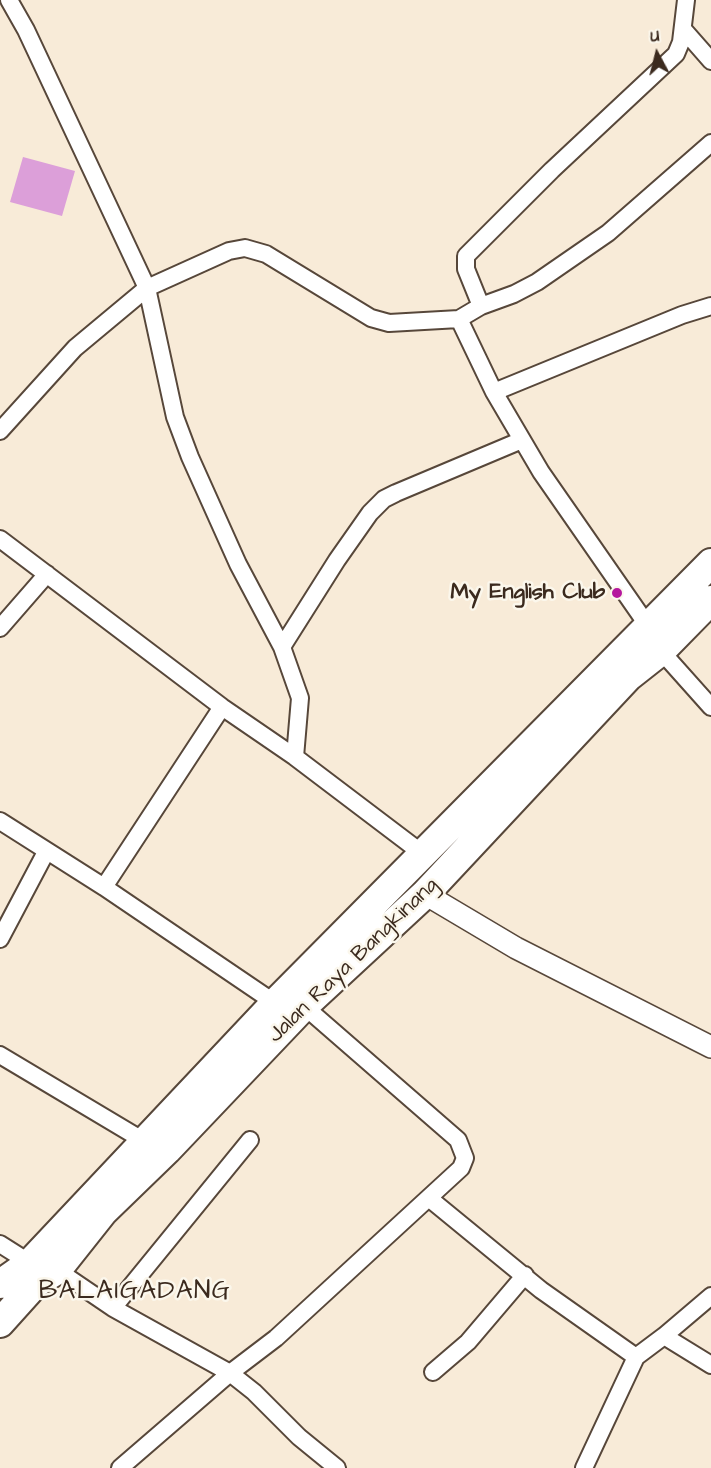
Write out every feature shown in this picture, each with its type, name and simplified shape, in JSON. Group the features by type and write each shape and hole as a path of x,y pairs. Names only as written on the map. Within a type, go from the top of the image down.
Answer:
{"highway":[{"name":"Jalan Raya Bangkinang","path":"0,1323 8,1289 44,1266 144,1141 275,1003 711,563"},
{"name":"Jalan Raya Bangkinang","path":"90,1211 167,1150 304,1006 425,894 628,677 661,651 711,600"}],"street":[{"path":"9,0 26,30 147,288 175,417 186,447 238,564 282,647 300,698 295,757"},
{"path":"481,306 466,268 466,256 676,54 681,42 686,0"},
{"path":"683,29 711,61"},
{"path":"0,431 75,348 147,288 229,251 245,248 266,254 371,318 389,322 459,320 481,306 514,294 537,282 608,233 711,143"},
{"path":"494,392 682,315 711,306"},
{"path":"459,320 494,392 541,471 648,626"},
{"path":"282,647 337,560 377,505 396,493 522,440"},
{"path":"0,539 222,707 295,757 423,854"},
{"path":"0,628 47,574"},
{"path":"661,651 711,707"},
{"path":"104,888 222,707"},
{"path":"0,821 275,1003"},
{"path":"0,939 46,852"},
{"path":"425,894 516,948 711,1047"},
{"path":"120,1468 230,1373 276,1338 430,1199 461,1168 465,1158 458,1140 304,1006"},
{"path":"0,1055 144,1141"},
{"path":"113,1308 249,1140"},
{"path":"430,1199 541,1290 636,1357"},
{"path":"0,1244 44,1266 113,1308 230,1373 254,1392 299,1437 337,1468"},
{"path":"433,1372 468,1342 525,1275"},
{"path":"584,1468 636,1357 711,1296"},
{"path":"664,1336 711,1365"}],"building":[{"path":"23,157 75,171 62,216 10,202"}],"place":[{"name":"My English Club","path":"617,593"}],"district":[{"name":"BALAIGADANG","path":"135,1293"}]}
